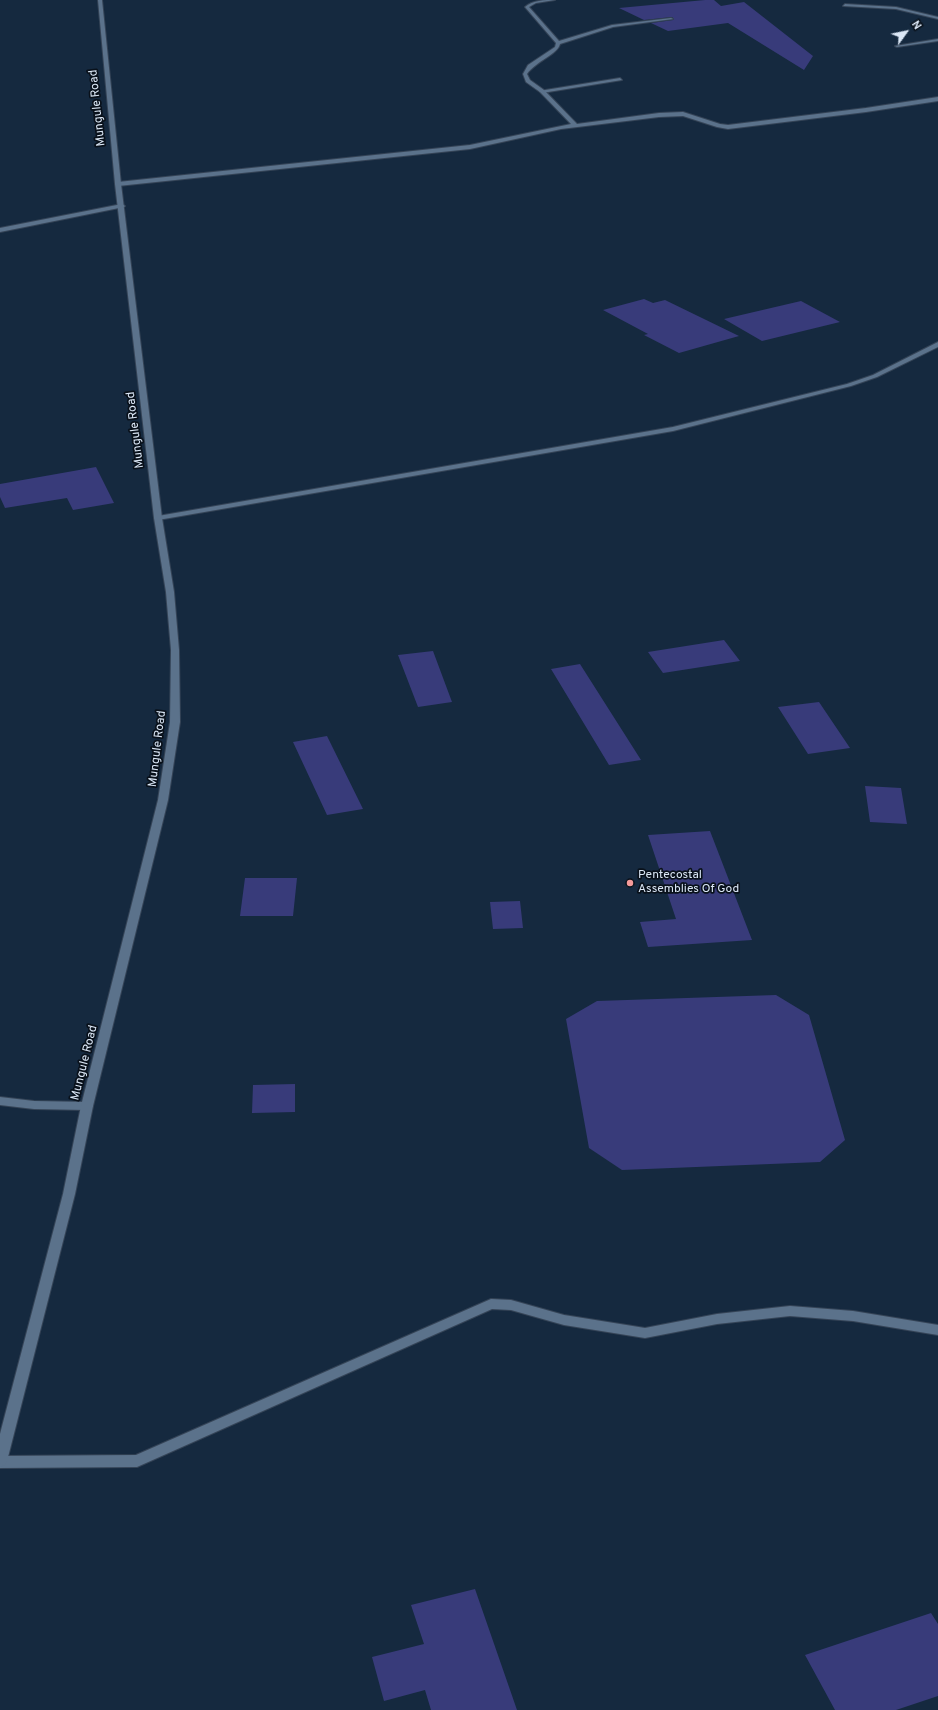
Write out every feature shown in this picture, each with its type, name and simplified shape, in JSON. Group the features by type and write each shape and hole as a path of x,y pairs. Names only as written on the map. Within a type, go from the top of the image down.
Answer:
{"street":[{"name":"Mungule Road","path":"0,1461 69,1194 86,1106 163,800 175,722 175,650 170,592 158,518 122,206 118,184 100,0"},
{"path":"553,0 529,4 527,7 558,43"},
{"path":"845,5 896,8 938,18"},
{"path":"558,43 612,26 671,19"},
{"path":"897,46 938,40"},
{"path":"558,43 557,48 530,66 525,74 528,81 542,91 576,126"},
{"path":"542,91 620,79"},
{"path":"118,184 470,147 561,127 672,114 693,116 719,126 738,126 866,110 938,99"},
{"path":"0,230 122,206"},
{"path":"158,518 673,429 849,385 875,376 938,344"},
{"path":"0,1101 34,1105 86,1106"},
{"path":"0,1461 137,1461 491,1304 511,1305 564,1320 645,1333 717,1319 790,1311 853,1316 938,1330"}],"building":[{"path":"714,0 721,6 744,2 813,56 804,70 728,23 668,31 651,23 673,20 674,19 672,17 644,20 619,8"},
{"path":"644,299 653,303 665,300 739,336 679,353 644,335 648,334 603,310"},
{"path":"801,301 840,322 762,341 724,319"},
{"path":"96,467 114,503 73,510 67,498 5,508 0,497 0,484"},
{"path":"724,640 740,661 663,673 648,652"},
{"path":"433,651 452,702 418,707 398,655"},
{"path":"580,664 641,760 609,765 551,669"},
{"path":"819,702 850,748 808,754 778,707"},
{"path":"327,736 363,809 327,815 293,742"},
{"path":"865,786 901,788 907,824 870,822"},
{"path":"710,831 752,940 648,947 640,922 676,919 648,835"},
{"path":"245,878 297,878 293,916 240,916"},
{"path":"520,901 523,928 493,929 490,902"},
{"path":"776,995 809,1015 845,1140 820,1162 622,1170 589,1148 566,1019 597,1001"},
{"path":"295,1084 295,1112 252,1113 253,1085"},
{"path":"475,1589 517,1710 431,1710 425,1690 384,1701 372,1657 424,1644 411,1605"},
{"path":"931,1613 938,1624 938,1696 896,1710 835,1710 805,1655"}],"place":[{"name":"Pentecostal Assemblies Of God","path":"630,883"}]}
